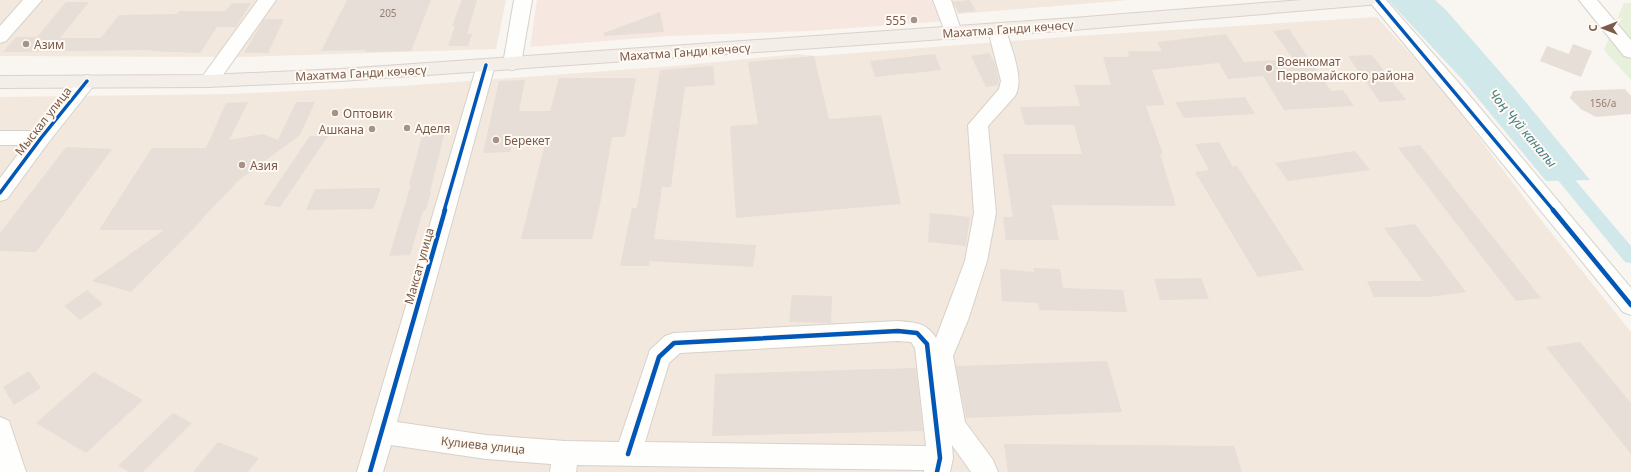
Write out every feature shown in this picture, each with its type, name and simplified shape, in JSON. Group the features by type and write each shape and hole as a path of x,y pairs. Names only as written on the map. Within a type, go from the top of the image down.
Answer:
{"main road":[{"name":"Махатма Ганди көчөсү","path":"0,82 209,81 512,64 996,30 1285,4 1368,0"}],"street":[{"path":"0,37 32,0"},
{"path":"209,81 267,0"},
{"path":"512,64 523,0"},
{"path":"942,0 953,33"},
{"path":"1377,0 1458,95 1631,305"},
{"path":"1588,0 1631,52"},
{"path":"985,472 953,426 941,356 956,320 976,261 985,212 978,124 1008,91 1010,81 996,30"},
{"name":"Максат улица","path":"370,472 486,65"},
{"name":"Мыскал улица","path":"0,193 41,138 87,81"},
{"path":"0,138 41,138"},
{"path":"628,454 659,357 674,342 898,331 917,333 927,344 938,465"},
{"path":"0,429 13,472"},
{"name":"Кулиева улица","path":"382,432 486,447 564,462 628,454 705,463 938,465"}],"shaded area":[{"path":"0,0 506,0 496,49 239,57 0,56"},
{"path":"537,0 937,0 946,21 809,31 668,36 530,47"},
{"path":"951,0 1129,0 958,14"},
{"path":"1377,17 1443,90 1537,215 1631,332 1631,472 0,472 0,97 231,94 402,86 675,66 798,54 817,56 1077,36"}],"green space":[{"path":"1624,3 1631,3 1631,80 1604,50"}],"water":[{"path":"1388,0 1435,0 1446,10 1514,88 1590,180 1546,181 1461,78"}],"building":[{"path":"347,0 431,0 411,51 321,51"},
{"path":"462,0 477,0 467,34 472,34 468,46 448,46 455,26 452,26"},
{"path":"970,0 976,11 959,13 953,2"},
{"path":"66,2 89,2 60,38 101,38 119,15 177,14 179,11 226,11 232,3 251,3 236,27 217,27 200,53 150,51 151,50 3,52 16,37 37,37"},
{"path":"660,12 664,32 604,36 604,33"},
{"path":"264,19 284,19 268,53 244,53"},
{"path":"1289,29 1331,91 1343,90 1354,106 1284,110 1263,76 1228,79 1219,63 1152,70 1165,105 1146,106 1163,154 1160,154 1176,206 1052,205 1059,240 1006,240 1003,217 1013,217 1003,154 1082,154 1074,125 1025,125 1020,107 1080,106 1074,85 1111,85 1103,57 1129,57 1128,51 1162,51 1157,42 1226,34 1244,62 1293,59 1273,31"},
{"path":"1573,44 1592,51 1581,77 1540,61 1547,46 1569,54"},
{"path":"989,53 995,64 999,81 998,85 986,87 971,56"},
{"path":"935,54 941,70 875,77 870,61"},
{"path":"1372,55 1406,100 1380,102 1348,56"},
{"path":"814,56 829,119 881,115 901,204 736,218 730,126 758,124 748,62"},
{"path":"713,66 715,85 685,87 671,187 662,187 654,239 756,245 753,267 650,261 649,266 620,266 632,208 637,208 660,70"},
{"path":"559,78 636,78 625,137 612,137 592,239 521,239 547,136 514,136 510,152 483,153 499,81 525,80 519,111 550,111"},
{"path":"1625,89 1631,96 1631,114 1596,117 1581,109 1570,98 1573,91"},
{"path":"1245,97 1255,114 1184,118 1175,102"},
{"path":"248,102 229,140 263,134 278,140 296,102 315,102 300,135 238,181 131,292 92,281 164,230 99,230 152,148 206,148 226,103"},
{"path":"444,135 426,210 423,211 410,255 389,256 411,185 409,185 422,136"},
{"path":"310,136 328,136 280,207 263,205"},
{"path":"1219,142 1233,167 1237,166 1304,270 1258,277 1195,172 1209,170 1195,144"},
{"path":"1420,145 1541,298 1516,301 1398,148"},
{"path":"66,147 112,149 36,252 0,251 0,233"},
{"path":"1355,151 1370,170 1288,181 1275,163"},
{"path":"381,188 373,209 306,210 315,189"},
{"path":"930,213 970,217 966,246 928,242"},
{"path":"1415,224 1466,292 1429,297 1374,297 1367,281 1423,281 1384,228"},
{"path":"1033,268 1060,269 1063,288 1123,290 1127,312 1039,310 1038,303 1002,301 1000,269 1034,272"},
{"path":"1201,278 1209,299 1160,300 1154,279"},
{"path":"87,290 103,304 80,320 64,306"},
{"path":"792,295 832,296 831,323 789,322"},
{"path":"1580,342 1631,403 1631,454 1546,347"},
{"path":"1107,361 1122,412 966,418 956,366"},
{"path":"916,368 923,431 712,436 715,374"},
{"path":"29,371 41,388 14,405 3,387"},
{"path":"94,372 143,400 86,453 36,423"},
{"path":"173,413 192,423 143,472 129,472 118,466"},
{"path":"218,442 259,458 248,472 193,472"},
{"path":"1004,444 1234,446 1242,472 1008,472"}],"waterway":[{"name":"Чоң Чүй каналы","path":"1553,164 1631,257"}],"cycle path":[{"path":"1377,0 1458,95 1631,305"},
{"path":"370,472 486,65"},
{"path":"0,193 41,138 87,81"},
{"path":"628,454 659,357 674,343 898,331 917,333 927,344 940,458 937,472"}],"place":[{"name":"555","path":"914,20"},
{"name":"Азим","path":"26,44"},
{"name":"Военкомат Первомайского района","path":"1269,68"},
{"name":"Оптовик","path":"335,113"},
{"name":"Аделя","path":"407,128"},
{"name":"Ашкана","path":"372,129"},
{"name":"Берекет","path":"496,140"},
{"name":"Азия","path":"242,165"}]}
